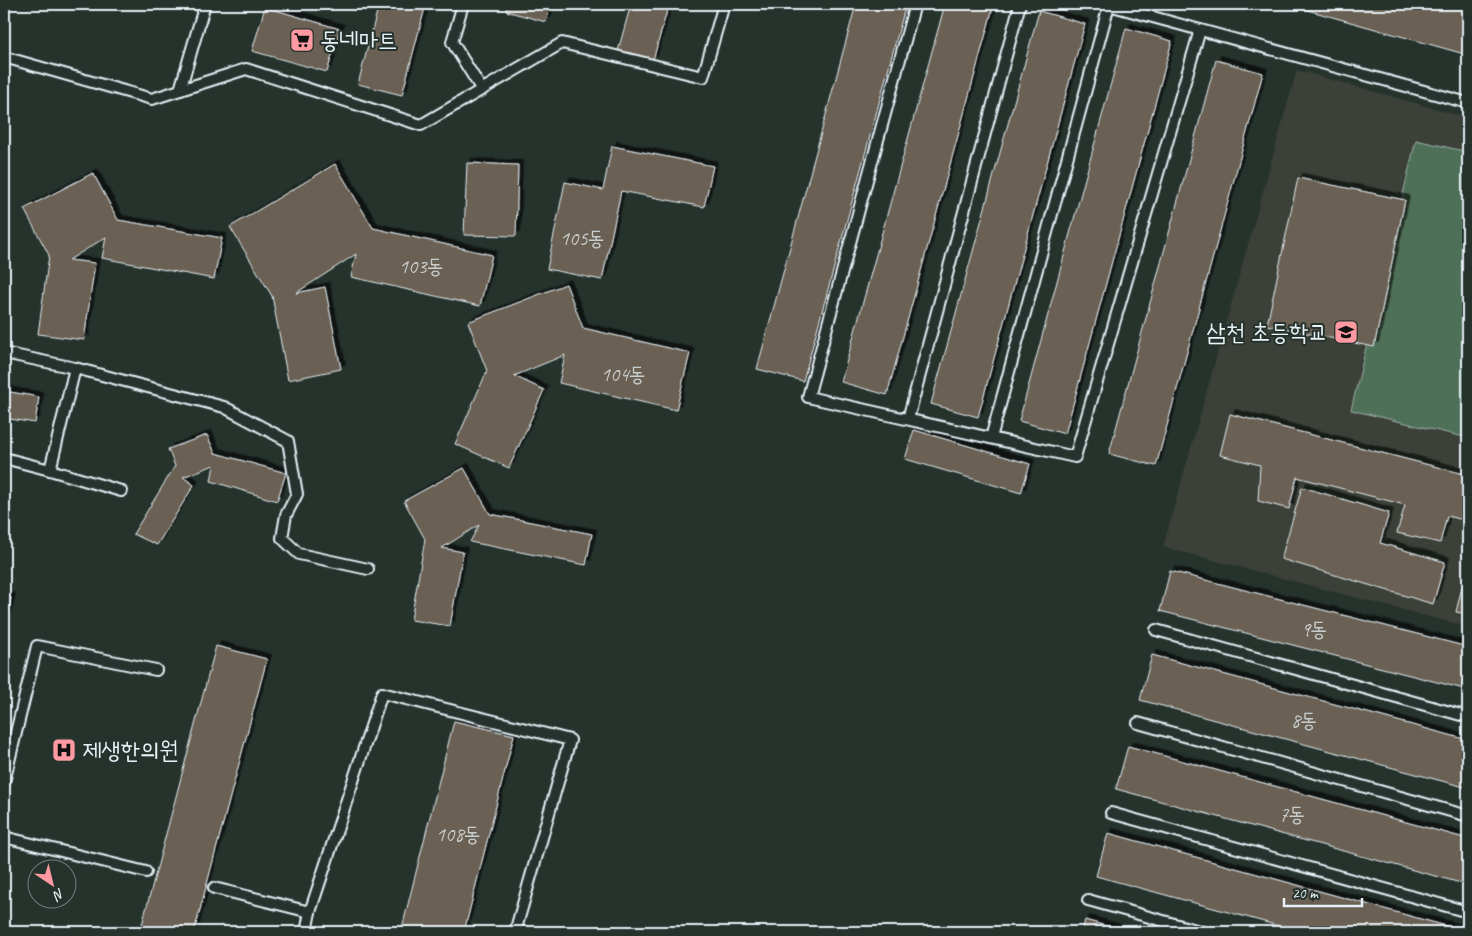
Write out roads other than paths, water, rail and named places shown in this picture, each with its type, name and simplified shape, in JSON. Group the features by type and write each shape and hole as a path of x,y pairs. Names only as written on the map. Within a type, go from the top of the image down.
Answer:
{"lane":[{"path":"180,90 205,4"},
{"path":"463,4 452,42 482,90"},
{"path":"4,57 152,99 246,69 421,125 562,43 702,77 724,4"},
{"path":"915,4 808,397 1075,457 1200,30"},
{"path":"908,419 1020,4"},
{"path":"991,438 1107,4 1468,103"},
{"path":"4,353 76,368 224,407 288,441 297,494 286,515 282,538 299,554 368,569"},
{"path":"50,470 76,368"},
{"path":"4,458 121,490"},
{"path":"1156,630 1468,717"},
{"path":"4,782 37,646 156,670"},
{"path":"306,932 310,912 382,693 570,740 515,932"},
{"path":"1138,723 1468,816"},
{"path":"1111,813 1468,912"},
{"path":"4,838 146,872"},
{"path":"214,888 310,912"},
{"path":"1088,900 1203,932"}],"place":[{"name":"동네마트","path":"302,40"},
{"name":"삼천 초등학교","path":"1346,332"},
{"name":"제생한의원","path":"64,750"}]}
